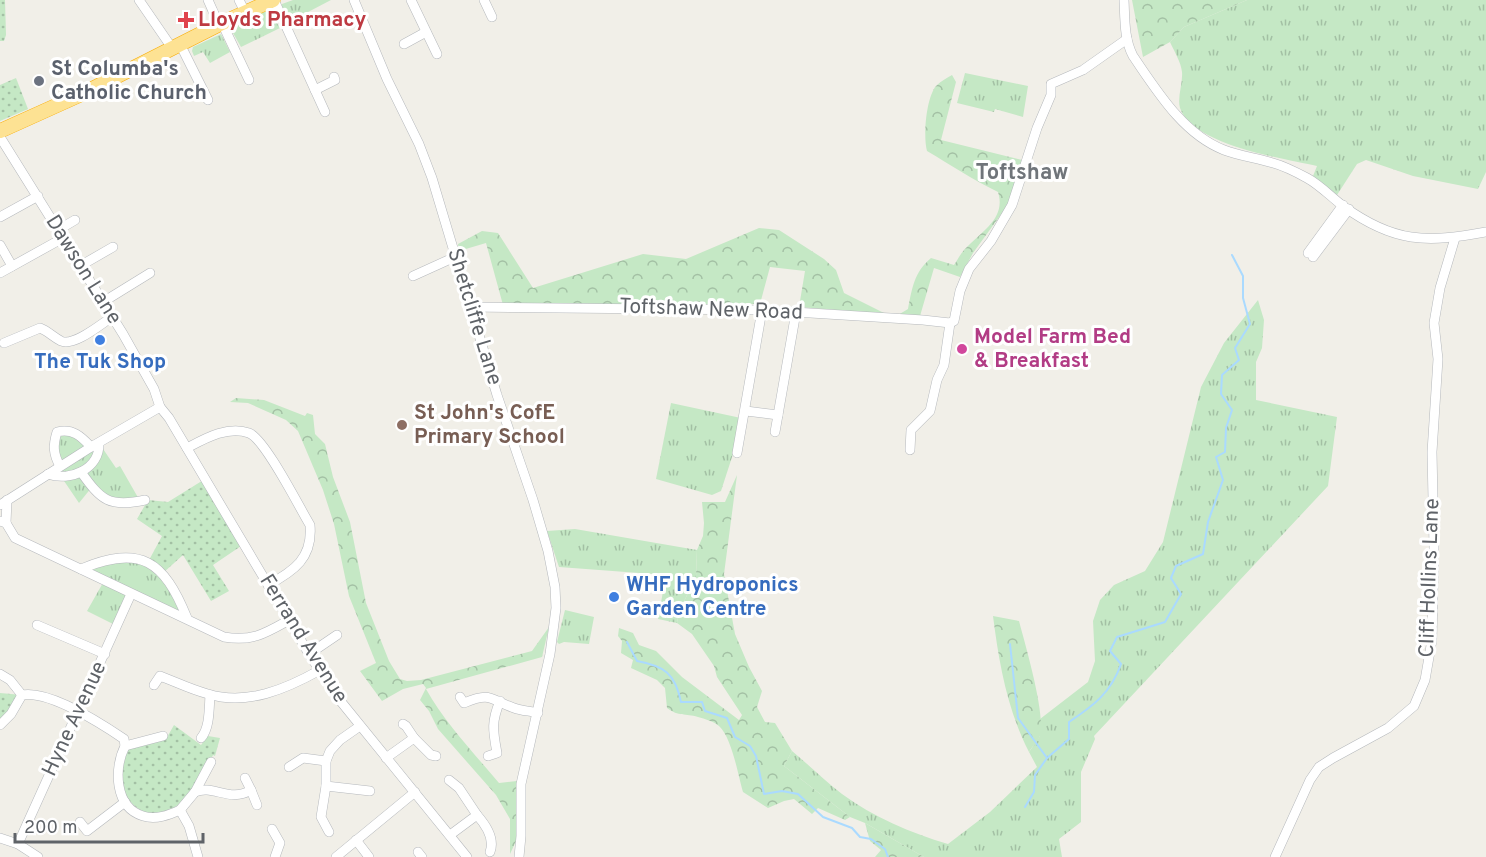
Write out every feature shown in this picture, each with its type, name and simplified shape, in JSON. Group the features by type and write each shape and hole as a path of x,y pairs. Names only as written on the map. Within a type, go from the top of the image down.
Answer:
{"highway":[{"path":"0,131 82,94 222,23 242,6 273,0"}],"street":[{"path":"139,0 176,46 208,100"},
{"path":"208,0 216,18 222,23 249,80"},
{"path":"273,0 325,112"},
{"name":"Shetcliffe Lane","path":"354,0 387,79 419,144 435,186 513,445 548,550 555,587 556,608 550,654 521,784 519,857"},
{"path":"411,0 437,54"},
{"path":"484,0 492,17"},
{"path":"1124,0 1128,48 1177,115 1196,134 1227,151 1275,163 1309,178 1346,207 1395,235 1420,240 1455,238 1486,232"},
{"path":"404,44 426,32"},
{"path":"910,450 911,430 930,411 937,380 944,365 950,323 954,321 960,291 969,269 991,241 1012,205 1040,118 1051,95 1052,84 1083,70 1127,39"},
{"path":"315,90 335,81 334,77"},
{"name":"Dawson Lane","path":"0,137 112,317 154,390 160,407"},
{"path":"0,217 38,196"},
{"path":"1310,255 1346,207"},
{"path":"0,273 61,234 75,220"},
{"name":"Cliff Hollins Lane","path":"1275,857 1310,780 1319,767 1388,728 1414,706 1425,681 1432,640 1434,547 1432,452 1438,359 1434,323 1440,288 1455,238"},
{"path":"0,245 12,266"},
{"path":"80,266 113,247"},
{"path":"416,272 455,257"},
{"path":"103,302 150,273"},
{"name":"Toftshaw New Road","path":"471,307 762,310 950,323"},
{"path":"737,453 762,310"},
{"path":"775,432 796,312"},
{"path":"4,343 40,328 62,341 75,341 112,317"},
{"path":"160,407 4,502 3,522 15,538 225,637 238,640 258,636 289,620"},
{"name":"Ferrand Avenue","path":"160,407 169,418 309,654 360,726 467,857"},
{"path":"746,411 778,415"},
{"path":"60,466 55,458 54,448 57,432 66,429 95,445"},
{"path":"187,448 210,436 242,432 255,437 272,459 310,525 311,536 310,547 300,562 290,573 268,585"},
{"path":"48,474 62,478 81,472 96,458 95,445"},
{"path":"81,472 92,487 109,501 132,504 145,500"},
{"path":"81,569 101,561 124,557 148,562 163,573 177,595 187,618"},
{"name":"Hyne Avenue","path":"18,844 131,594"},
{"path":"37,625 105,654"},
{"path":"309,654 337,635"},
{"path":"154,685 162,672 210,695 238,698 257,696 292,686 320,670"},
{"path":"0,674 10,681 22,695"},
{"path":"22,695 47,699 79,711 124,739 125,746 120,756 117,774 125,802 135,812 145,817 167,815 180,810 195,792 211,762"},
{"path":"0,725 11,714 22,695"},
{"path":"210,695 203,733 217,732"},
{"path":"460,697 464,704 478,697 488,697 515,708 538,713"},
{"path":"497,754 493,734 494,716 500,701"},
{"path":"406,724 414,738 432,758"},
{"path":"329,832 321,817 326,786 326,761 330,751 340,740 360,726"},
{"path":"125,746 163,736"},
{"path":"386,758 414,738"},
{"path":"289,767 303,758 326,761"},
{"path":"245,778 257,805"},
{"path":"449,780 461,787 488,832 493,849"},
{"path":"326,786 370,791"},
{"path":"195,792 203,789 220,799 251,790"},
{"path":"336,857 415,792"},
{"path":"87,831 125,802"},
{"path":"180,810 189,826 198,857"},
{"path":"450,835 477,815"},
{"path":"80,822 94,840"},
{"path":"272,829 284,844 275,857"},
{"path":"0,838 18,844 38,857"},
{"path":"356,840 369,857"}],"green space":[{"path":"0,0 5,0 6,35 4,41 0,41"},
{"path":"293,0 331,0 289,22 282,4"},
{"path":"1132,0 1247,0 1184,27 1170,42 1143,57"},
{"path":"1247,0 1486,0 1486,172 1478,189 1413,176 1366,160 1357,164 1337,195 1313,176 1317,166 1263,154 1220,141 1202,132 1188,121 1179,104 1181,68 1170,42 1184,27"},
{"path":"268,9 280,28 241,47 233,33 233,27"},
{"path":"221,34 230,52 210,63 203,52 194,56 193,47"},
{"path":"965,73 1028,86 1023,117 995,109 994,112 957,103"},
{"path":"952,75 956,82 941,140 1022,160 1010,202 973,253 960,277 934,268 920,316 898,315 908,309 915,281 925,263 931,258 954,265 964,250 992,222 999,209 998,192 927,151 925,127 930,99 936,86"},
{"path":"16,78 28,109 0,121 0,85"},
{"path":"759,228 779,230 824,259 836,270 844,293 886,314 799,307 805,271 770,267 760,304 503,305 486,243 459,251 458,244 482,231 498,233 533,288 643,254 686,259"},
{"path":"1258,300 1264,320 1262,348 1256,362 1256,400 1337,417 1328,486 1094,736 1095,739 1081,772 1081,822 1059,839 1062,857 924,857 865,823 850,817 784,766 792,751 836,789 866,810 920,835 948,844 990,812 1037,767 1029,752 1040,736 1040,719 1088,682 1095,661 1093,621 1100,600 1114,585 1145,571 1163,542 1201,387 1224,343"},
{"path":"236,398 264,400 305,416 307,413 313,415 315,434 325,444 333,477 350,522 366,603 389,661 400,679 421,680 532,651 549,627 542,657 426,689 451,726 499,783 517,781 517,839 510,854 510,819 496,795 438,729 429,711 420,700 426,688 423,684 403,689 382,701 360,671 376,663 349,596 334,524 323,490 298,431 286,420 248,403 230,402"},
{"path":"671,403 741,418 721,491 712,495 656,479"},
{"path":"57,432 99,443 116,468 120,466 140,501 116,503 92,487 79,503 62,478 52,476 60,466"},
{"path":"737,475 724,574 735,634 762,691 757,707 765,722 775,723 792,751 784,766 850,817 845,820 818,808 812,814 794,799 768,808 743,792 728,739 719,726 706,719 671,711 667,708 665,688 657,680 631,668 633,660 621,653 622,641 618,636 619,628 633,633 639,645 656,651 682,677 739,720 742,715 717,677 714,666 692,634 677,623 679,612 696,576 697,550 703,536 702,502 725,502"},
{"path":"205,479 244,544 213,565 229,591 211,601 183,555 163,573 148,562 162,536 137,519 148,500 168,502"},
{"path":"575,529 697,550 696,576 679,612 677,623 658,619 666,575 559,567 547,531"},
{"path":"124,557 163,573 187,618 132,594 117,626 87,611 104,581 81,569"},
{"path":"565,610 594,617 589,644 564,642 559,644 557,642"},
{"path":"993,616 1019,621 1026,646 1038,696 1041,726 1040,736 1029,752 1021,736 1005,685"},
{"path":"0,693 22,695 0,725"},
{"path":"174,725 201,745 208,736 220,738 215,756 213,755 189,795 178,805 162,813 149,813 137,808 128,798 122,786 120,773 123,759 130,748 166,739"},
{"path":"865,823 924,857 875,857 881,850 870,841"}],"waterway":[{"path":"1025,807 1034,792 1035,775 1047,758 1069,739 1069,722 1100,698 1117,674 1121,664 1110,651 1117,637 1165,622 1181,594 1171,578 1176,566 1203,554 1208,522 1223,480 1216,457 1225,452 1226,428 1232,410 1221,394 1222,375 1239,360 1235,348 1250,324 1243,298 1243,276 1232,255"},
{"path":"627,642 637,661 654,665 667,672 675,684 681,702 702,702 705,711 727,718 735,737 750,746 756,756 764,794 782,791 798,794 823,817 852,828 860,837 871,839 885,849 888,857"},
{"path":"1010,644 1018,718 1047,758"}],"place":[{"name":"Lloyds Pharmacy","path":"186,20"},
{"name":"St Columba's Catholic Church","path":"39,81"},
{"name":"The Tuk Shop","path":"100,340"},
{"name":"Model Farm Bed & Breakfast","path":"962,349"},
{"name":"St John's CofE Primary School","path":"402,425"},
{"name":"WHF Hydroponics Garden Centre","path":"614,597"}],"district":[{"name":"Toftshaw","path":"1022,173"}]}
